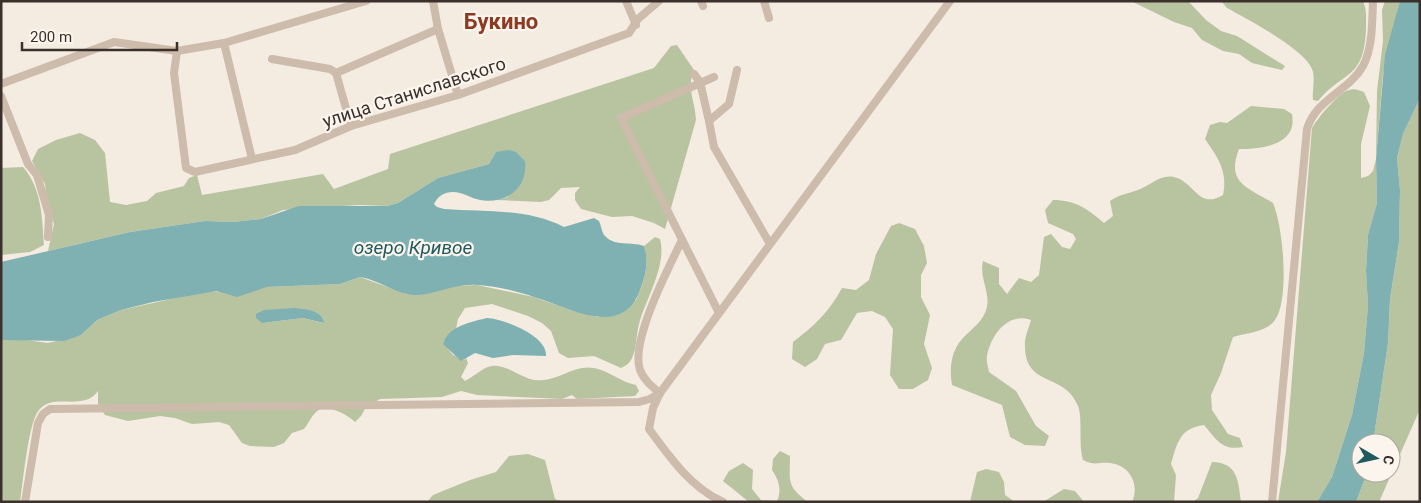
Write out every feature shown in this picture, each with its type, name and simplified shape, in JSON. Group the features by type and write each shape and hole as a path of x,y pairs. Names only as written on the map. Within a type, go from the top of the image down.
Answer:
{"street":[{"path":"1,84 114,42 177,51 224,43 366,1"},
{"path":"433,1 438,30 458,95"},
{"path":"626,1 636,24"},
{"name":"улица Станиславского","path":"177,51 174,73 186,168 195,172 295,150 351,126 458,95 629,33 638,18 659,1"},
{"path":"764,1 768,18"},
{"path":"723,502 698,487 670,459 662,444 649,429 653,408 660,393 950,1"},
{"path":"1272,502 1307,128 1315,112 1350,81 1362,67 1369,45 1373,1"},
{"path":"336,73 438,30"},
{"path":"224,43 252,159"},
{"path":"272,59 330,69 336,73 351,126"},
{"path":"709,121 729,104 737,70"},
{"path":"694,74 700,84 714,147 770,244"},
{"path":"714,78 621,118 719,313"},
{"path":"1,96 28,164 37,175 49,215 48,237"},
{"path":"660,393 646,382 639,368 639,350 656,293 682,240"},
{"path":"25,502 38,423 43,414 50,409 456,402 639,402 650,399 660,393"}],"green space":[{"path":"1131,1 1188,1 1206,20 1221,31 1237,36 1285,66 1282,70 1252,63 1239,54 1223,51 1202,40 1192,28 1174,22"},
{"path":"1221,1 1363,1 1366,11 1366,29 1361,57 1357,66 1351,72 1327,91 1318,101 1313,100 1313,72 1301,55 1276,36 1227,8"},
{"path":"1385,1 1400,1 1383,74 1376,159 1377,91 1383,41 1382,10"},
{"path":"677,45 694,70 691,89 696,120 665,229 654,223 632,216 612,217 581,209 575,200 575,193 580,187 561,188 549,200 541,202 496,200 508,197 496,152 489,164 438,178 398,203 387,206 358,205 283,210 261,219 233,222 205,221 130,232 48,251 54,224 47,202 45,184 32,161 38,149 56,140 80,133 95,140 105,153 110,202 126,205 147,201 156,193 184,186 189,178 197,175 202,195 323,174 334,189 388,169 390,154 654,68 671,46"},
{"path":"1355,89 1364,92 1370,106 1361,144 1361,178 1368,176 1373,171 1376,159 1377,203 1368,235 1366,271 1368,306 1364,353 1352,415 1332,477 1317,502 1278,502 1286,452 1312,128 1323,112 1344,92"},
{"path":"1420,98 1420,409 1401,452 1401,433 1374,433 1388,343 1390,299 1399,242 1400,190 1397,158 1403,134"},
{"path":"1251,106 1284,109 1292,114 1292,124 1289,133 1284,139 1267,146 1239,149 1235,161 1235,170 1242,184 1273,203 1280,228 1284,280 1280,310 1275,320 1262,330 1233,337 1221,373 1211,395 1212,410 1228,434 1240,438 1243,447 1225,446 1204,425 1190,429 1178,443 1171,464 1176,475 1174,502 1132,502 1135,489 1132,477 1128,472 1110,463 1094,463 1083,460 1079,411 1072,395 1031,368 1027,359 1025,343 1031,320 1015,319 1002,327 992,340 987,362 989,372 1016,391 1036,426 1049,436 1045,446 1025,445 1010,437 1002,405 952,385 952,358 961,340 986,312 988,301 982,273 983,261 999,268 999,284 1007,294 1019,278 1031,282 1039,275 1044,237 1051,234 1062,247 1070,249 1076,239 1073,234 1048,223 1045,210 1053,200 1061,200 1081,206 1104,223 1113,216 1110,201 1164,177 1174,177 1181,180 1202,197 1215,199 1223,195 1224,179 1221,165 1205,139 1210,125 1220,122 1227,123"},
{"path":"23,167 34,185 40,204 44,245 30,252 1,255 1,168"},
{"path":"899,223 915,229 924,246 927,263 921,275 921,297 930,315 924,344 932,368 928,380 913,389 899,389 890,375 893,329 885,317 872,311 857,313 841,340 825,344 817,359 805,367 792,359 793,342 821,318 842,288 856,290 869,280 876,254 891,226"},
{"path":"655,237 660,239 661,260 639,324 634,354 629,363 621,368 594,356 568,358 559,353 551,331 542,323 528,316 492,304 465,308 458,319 456,329 443,342 453,355 464,360 466,358 468,363 461,377 465,381 485,368 494,366 506,368 535,380 551,379 586,367 594,368 636,385 639,391 635,396 577,399 572,395 562,399 477,395 461,391 442,397 380,399 366,407 355,422 335,410 319,410 304,429 292,433 284,443 274,447 250,446 242,443 229,425 219,422 192,424 175,418 160,416 128,421 105,415 98,404 98,391 92,397 84,400 50,403 43,406 37,413 31,430 20,502 1,502 1,340 26,340 48,343 81,335 97,320 121,310 198,293 267,287 340,284 360,277 407,294 454,286 477,285 534,297 570,310 598,317 636,300 646,267 644,246","holes":["317,313 323,323 303,318 262,323"]},
{"path":"780,451 790,456 791,482 796,492 808,502 749,502 723,481 729,471 743,463 753,470 752,489 761,500 777,501 779,485 772,470 773,459"},
{"path":"528,454 545,460 555,499 564,502 427,502 433,495 496,472 509,456"},
{"path":"1212,462 1221,463 1232,469 1239,487 1241,502 1193,502 1198,498"},
{"path":"986,469 999,472 1004,482 1005,495 1015,502 970,502 977,472"},
{"path":"1363,483 1387,483 1379,502 1356,502"},
{"path":"1064,489 1075,491 1084,502 1043,502"}],"water":[{"path":"1400,1 1420,1 1420,98 1403,134 1397,158 1400,190 1399,242 1390,299 1388,343 1374,433 1351,433 1351,483 1363,483 1356,502 1317,502 1332,477 1352,415 1364,353 1368,306 1366,271 1368,235 1377,203 1376,159 1385,55"},
{"name":"озеро Кривое","path":"509,150 516,152 525,161 523,179 519,187 513,192 506,197 490,201 480,200 457,192 450,192 442,195 434,204 444,209 521,214 550,221 564,227 594,218 599,221 604,235 613,242 644,246 647,263 640,290 632,305 621,314 608,317 593,316 520,293 485,286 460,286 428,294 414,295 394,290 360,277 340,284 267,287 237,297 217,291 153,302 121,310 97,320 81,335 64,341 1,340 1,262 130,232 205,221 233,222 261,219 299,206 387,206 398,203 438,178 489,164 496,152"},
{"path":"294,308 317,313 324,323 303,318 262,323 256,318 256,314 264,310"},
{"path":"487,318 514,325 533,335 545,349 546,356 513,355 493,358 475,353 461,361 443,344 455,329 467,323"}],"district":[{"name":"Букино","path":"501,21"}]}
